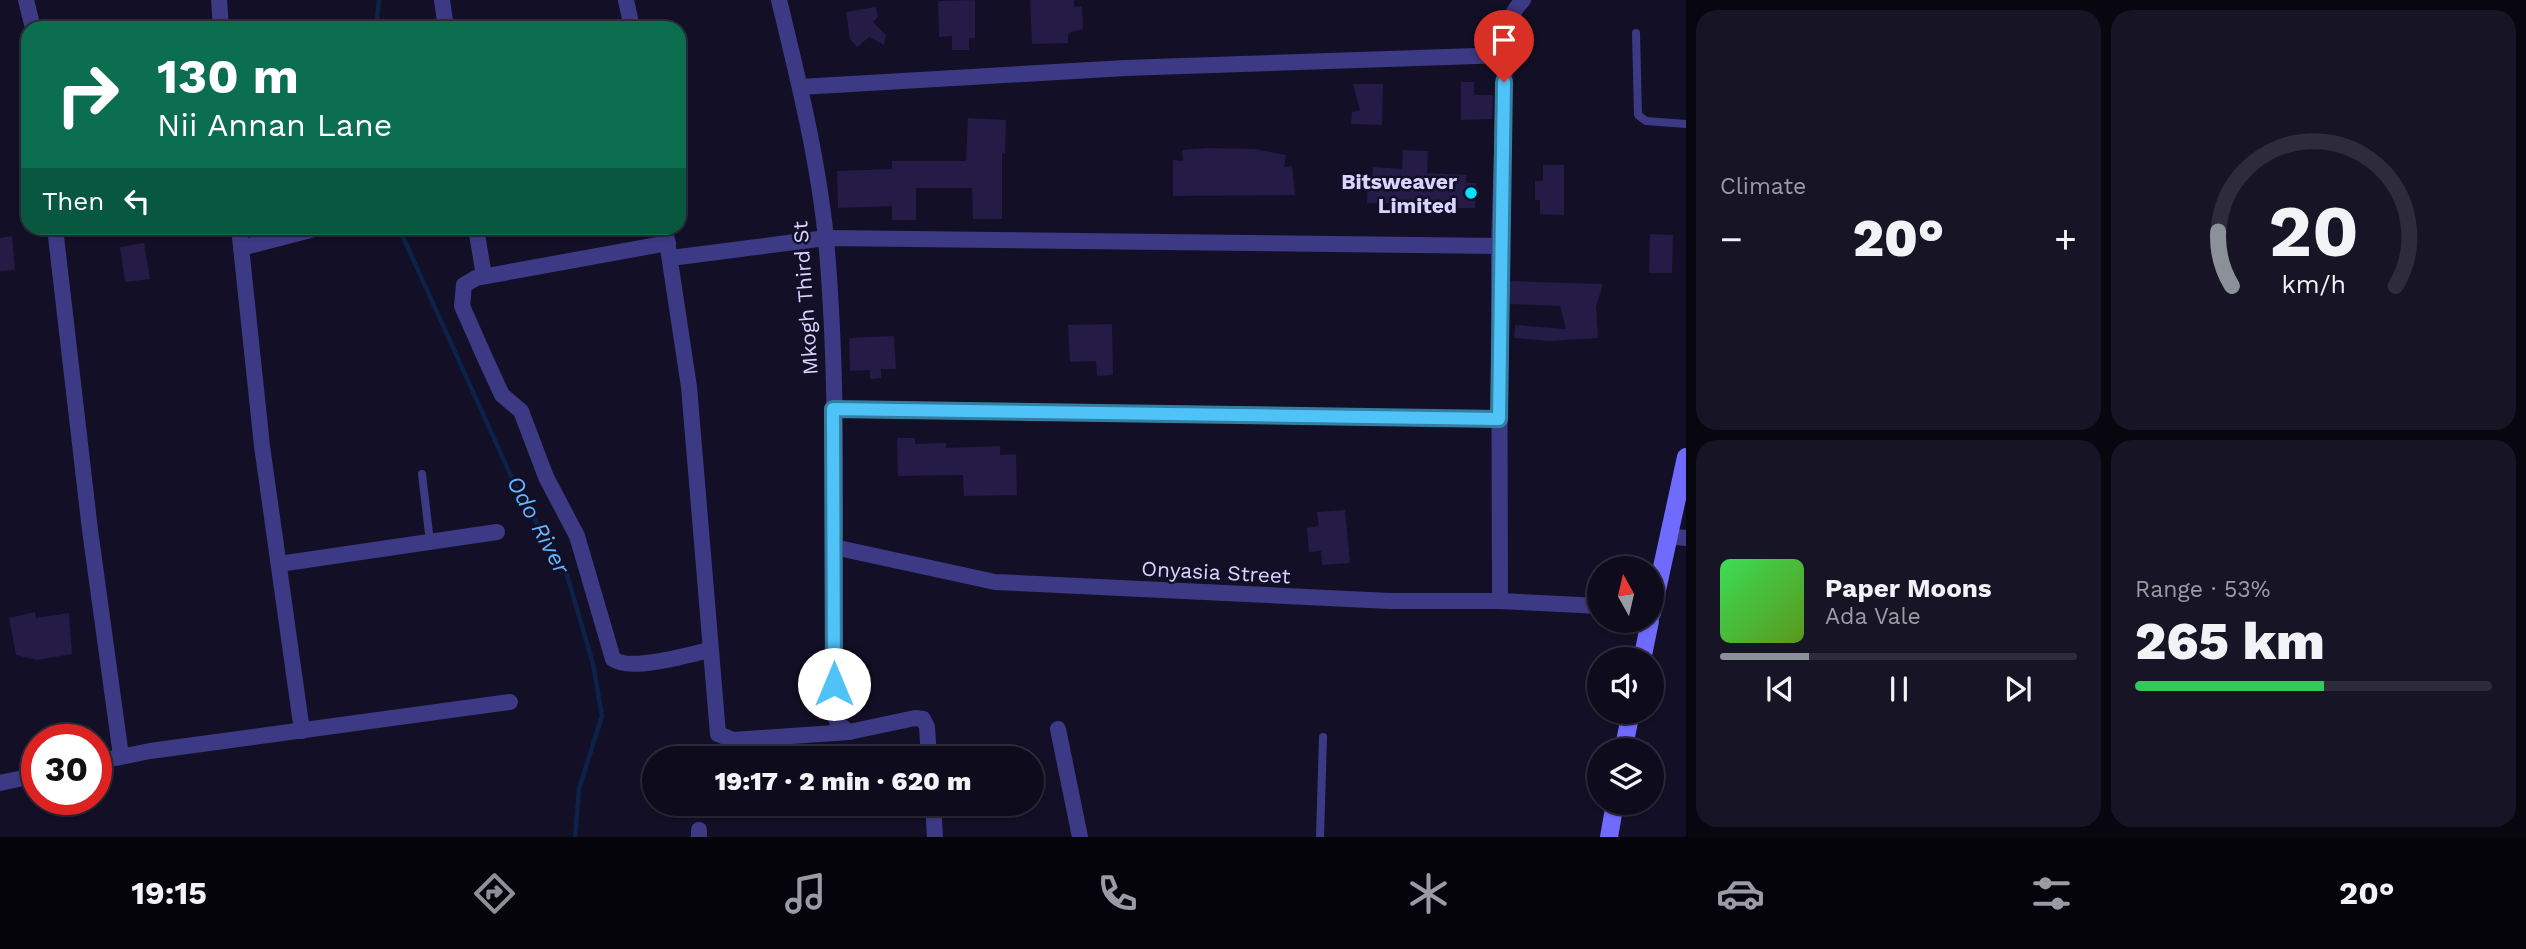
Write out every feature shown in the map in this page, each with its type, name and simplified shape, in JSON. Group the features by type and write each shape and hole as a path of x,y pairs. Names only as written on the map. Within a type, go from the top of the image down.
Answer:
{"street":[{"path":"26,0 31,21"},
{"path":"219,0 220,21"},
{"path":"442,0 445,21"},
{"path":"626,0 630,21"},
{"name":"Mkogh Third St","path":"779,0 800,87 826,238 833,409 833,711 844,727"},
{"path":"1500,601 1499,246 1505,55 1507,26 1513,10 1522,0"},
{"path":"800,87 1125,68 1505,55"},
{"path":"56,235 90,530 121,757"},
{"path":"240,235 262,446 303,731"},
{"path":"241,248 291,235"},
{"path":"476,235 484,276"},
{"path":"709,650 638,664 623,664 613,659 577,536 546,477 522,411 502,395 462,306 464,285 484,276 668,243 826,238 1499,246"},
{"path":"668,243 689,387 718,734 725,739 915,718 923,719 927,727 928,746"},
{"path":"833,409 1499,419"},
{"path":"1664,576 1677,537 1686,457"},
{"path":"279,564 497,532"},
{"name":"Onyasia Street","path":"834,548 995,582 1390,601 1500,601 1587,605"},
{"path":"112,759 510,702"},
{"path":"1058,729 1080,837"},
{"path":"0,783 21,778"},
{"path":"1609,837 1613,815"},
{"path":"934,816 935,837"}],"lane":[{"path":"1636,33 1638,115 1646,121 1686,124"},
{"path":"422,474 430,542"},
{"path":"1320,837 1323,737"}],"building":[{"path":"975,0 975,38 969,38 969,50 952,50 952,36 939,37 938,1"},
{"path":"1030,0 1074,0 1074,7 1082,6 1083,29 1068,33 1068,43 1032,44"},
{"path":"876,7 878,17 873,22 886,35 884,45 869,37 857,47 850,39 846,12"},
{"path":"1461,82 1474,82 1474,95 1493,95 1492,119 1461,120"},
{"path":"1353,84 1383,84 1382,125 1351,124 1352,112 1360,110"},
{"path":"968,118 1006,120 1005,154 1002,153 1002,219 973,219 972,188 916,188 916,220 892,220 892,206 838,208 837,171 892,169 892,161 966,161"},
{"path":"1254,149 1286,155 1284,167 1292,166 1295,195 1173,196 1173,160 1183,161 1182,150"},
{"path":"1403,150 1428,151 1427,173 1466,175 1466,183 1476,183 1475,208 1455,208 1455,212 1428,211 1428,203 1367,203 1368,180 1372,179 1373,167 1402,169"},
{"path":"1543,165 1564,165 1564,215 1540,214 1540,200 1535,200 1535,181 1543,181"},
{"path":"1650,234 1673,235 1672,273 1649,273"},
{"path":"12,236 15,270 0,271 0,238"},
{"path":"144,243 150,279 125,282 120,247"},
{"path":"1510,281 1603,284 1596,307 1598,338 1549,341 1514,338 1515,325 1566,329 1560,306 1510,304"},
{"path":"1112,324 1113,375 1097,376 1096,361 1070,362 1068,325"},
{"path":"894,336 896,369 881,369 881,378 870,379 870,370 850,371 849,338"},
{"path":"897,438 915,438 915,444 946,443 946,448 1000,446 1000,455 1016,454 1017,495 964,496 963,475 898,476"},
{"path":"1345,510 1350,563 1322,565 1321,551 1309,552 1307,528 1319,526 1317,512"},
{"path":"35,612 36,618 69,613 72,654 37,660 16,655 9,618"}],"waterway":[{"name":"Odo River","path":"377,21 379,0"},
{"name":"Odo River","path":"402,235 516,487 567,575 593,664 602,716 579,789 575,837"}],"place":[{"name":"Bitsweaver Limited","path":"1471,193"}],"route":[{"path":"834,684 833,409 1499,419 1499,246 1504,82"}]}
